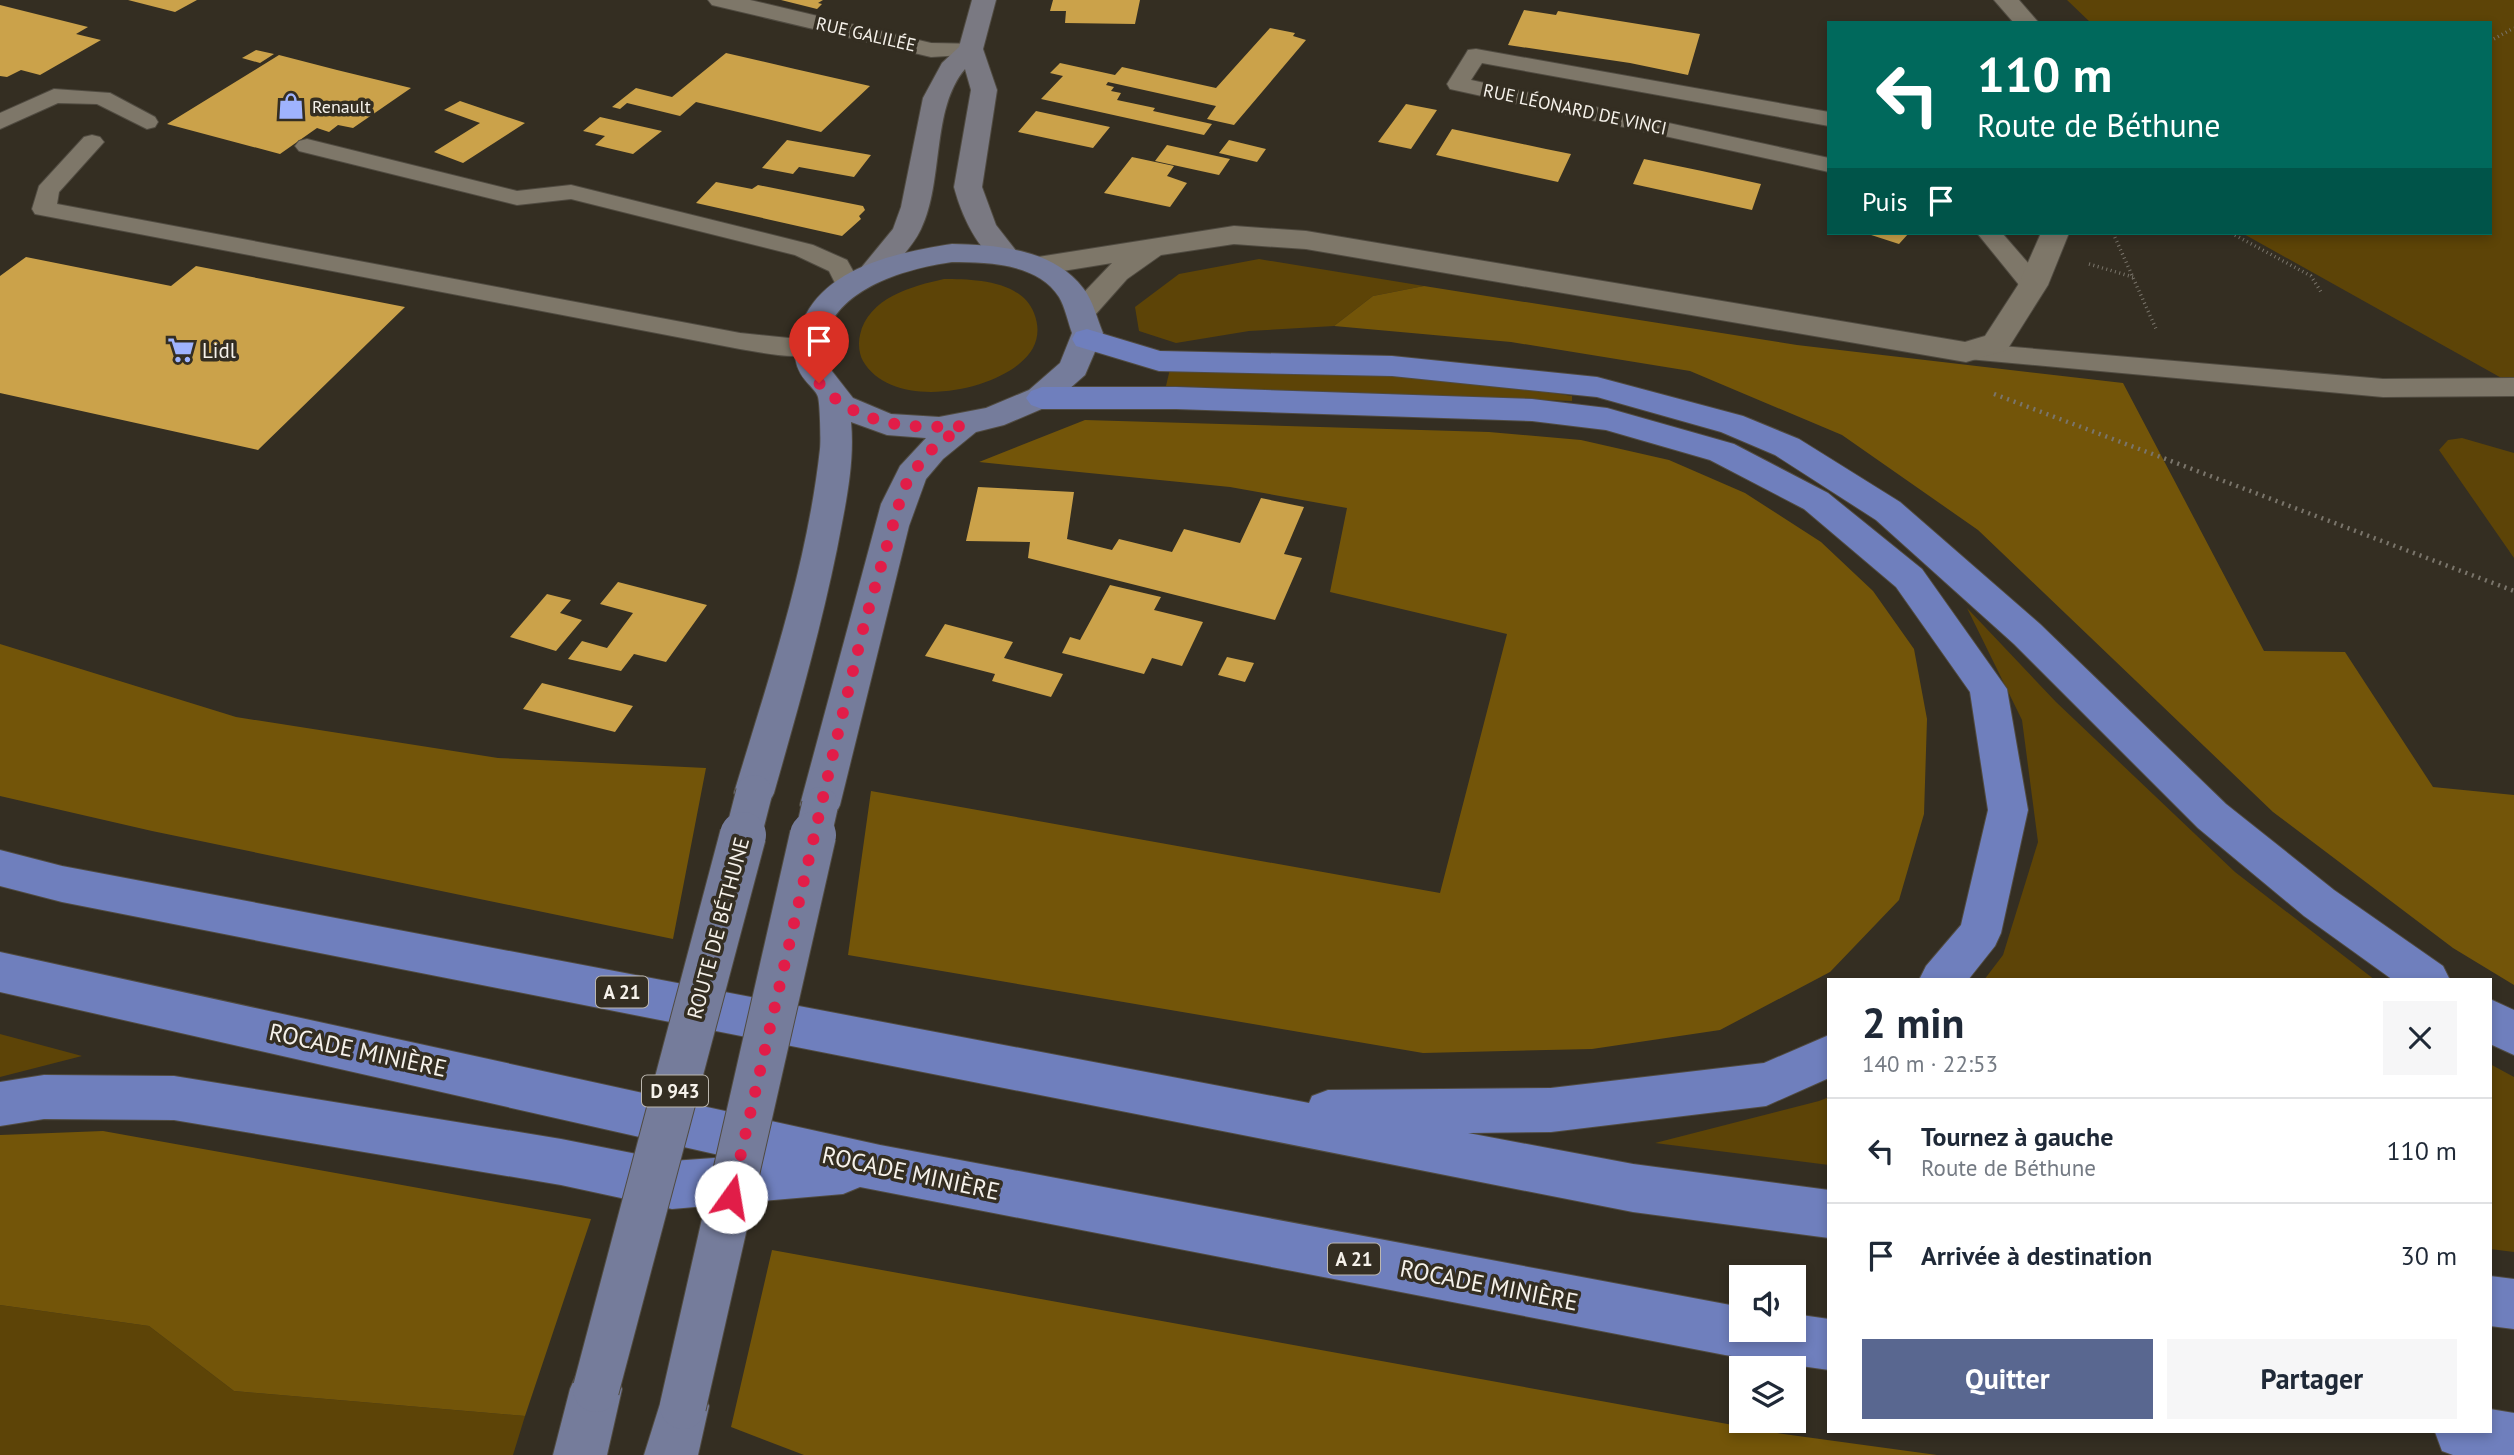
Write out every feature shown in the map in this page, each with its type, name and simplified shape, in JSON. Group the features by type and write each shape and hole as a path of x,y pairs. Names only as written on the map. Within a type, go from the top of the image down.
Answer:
{"highway":[{"path":"1086,324 1159,361 1392,366 1597,387 1731,424 1787,447 1888,511 2027,634 2212,816 2319,903 2425,978"},
{"path":"1042,398 1176,398 1532,410 1607,419 1722,452 1816,501 1909,578 1987,689 2008,810 1980,933 1943,978"},
{"name":"A 21","path":"0,868 62,884 1633,1188 1827,1214"},
{"name":"ROCADE MINIÈRE","path":"0,972 880,1168 1725,1330 1827,1345"},
{"path":"2492,1020 2514,1034"},
{"path":"1246,1113 1550,1110 1766,1084 1827,1057"},
{"path":"0,1104 44,1097 174,1098 561,1162 672,1185 880,1168"},
{"path":"2492,1301 2514,1304"},
{"path":"2469,1433 2514,1439"}],"main road":[{"path":"860,280 896,264 953,253 1007,257 1038,266 1064,282 1086,324 1073,370 1042,398 1005,416 963,426 925,428 889,424 857,414 833,398 819,383 811,365 809,347 815,325 829,305 895,247 907,229 915,207 936,98 951,68 971,48 984,0"},
{"path":"971,48 984,90 968,187 971,202 984,232 1007,257"},
{"name":"ROUTE DE BÉTHUNE","path":"580,1455 754,793 804,622 837,446 833,398"},
{"path":"671,1455 864,625 907,482 934,447 963,426"}],"street":[{"name":"RUE GALILÉE","path":"720,0 931,50 971,48"},
{"path":"2006,0 2025,21"},
{"path":"1038,266 1234,235 1306,240 1966,352 1996,343 2033,285 2054,235"},
{"path":"1086,324 1117,273 1153,249"}],"lane":[{"name":"RUE LÉONARD DE VINCI","path":"1827,119 1476,55 1458,84 1827,165"},
{"path":"0,122 54,96 102,97 147,122"},
{"path":"92,142 47,191 44,209 740,341 779,347 809,347"},
{"path":"307,146 517,198 571,192 804,250 839,264 846,272 860,280"},
{"path":"1991,235 2033,285"},
{"path":"1966,352 2382,388 2514,387"}],"path":[{"path":"2492,40 2514,29"},
{"path":"2114,235 2174,370"},
{"path":"2235,235 2311,276 2321,292"},
{"path":"2082,262 2133,277"},
{"path":"1981,389 2514,591"}],"shaded area":[{"path":"2067,0 2514,0 2514,385 2246,235 2492,235 2492,21 2089,21"},
{"path":"1259,259 1424,286 1373,296 1334,326 1249,331 1176,343 1139,331 1135,307 1179,274"},
{"path":"944,279 982,281 1019,294 1028,302 1036,320 1036,341 1030,353 1003,374 961,389 915,391 894,386 876,376 863,361 859,345 865,322 872,312 905,290"},
{"path":"1424,286 1797,345 2123,383 2264,651 2345,652 2433,787 2514,795 2514,985 2453,948 2273,812 1978,530 1842,435 1690,371 1511,342 1334,326 1373,296"},
{"path":"1170,369 1374,373 1472,380 1572,396 1572,401 1166,386"},
{"path":"1085,420 1489,432 1581,440 1669,460 1745,493 1821,542 1873,591 1914,649 1927,719 1924,814 1899,900 1830,972 1720,1030 1592,1049 1423,1053 848,955 871,791 1440,893 1507,634 1330,592 1347,508 1230,487 979,462"},
{"path":"2462,438 2514,453 2514,558 2439,450 2448,440"},
{"path":"1967,608 2056,702 2235,872 2372,978 1986,978 2003,955 2038,842 2022,720"},
{"path":"0,644 236,717 498,758 706,768 673,939 152,831 0,796"},
{"path":"0,1034 82,1056 0,1077"},
{"path":"2492,1065 2514,1077 2514,1252 2492,1249"},
{"path":"1827,1098 1827,1165 1655,1143"},
{"path":"103,1131 591,1219 525,1416 234,1391 149,1326 0,1305 0,1135"},
{"path":"772,1250 1729,1424 1729,1433 1777,1433 1937,1455 804,1455 731,1427"},
{"path":"0,1305 149,1326 234,1391 525,1416 513,1455 0,1455"}],"building":[{"path":"128,0 197,0 175,12"},
{"path":"781,0 823,0 818,3 822,4 817,9"},
{"path":"1053,0 1140,0 1135,24 1065,23 1066,11 1050,11"},
{"path":"0,5 88,27 76,34 101,40 40,75 21,70 7,77 0,76"},
{"path":"1524,10 1556,15 1558,11 1700,34 1688,75 1630,63 1508,45"},
{"path":"1270,28 1295,33 1293,36 1306,40 1234,125 1207,119 1216,106 1108,82 1106,85 1114,87 1111,91 1121,93 1117,100 1212,124 1204,135 1041,99 1063,76 1050,73 1060,63 1115,75 1122,67 1216,88"},
{"path":"256,50 274,54 260,63 242,58"},
{"path":"726,53 870,86 821,132 696,102 680,116 627,103 620,109 612,107 636,88 672,97"},
{"name":"Renault","path":"279,55 411,88 353,128 338,125 329,132 317,128 280,154 167,124"},
{"path":"460,101 525,123 463,163 434,152 480,123 444,110"},
{"path":"1406,104 1437,110 1411,149 1378,142"},
{"path":"1036,111 1110,127 1093,148 1018,132"},
{"path":"600,117 662,131 633,154 595,145 605,136 583,131"},
{"path":"1452,129 1571,154 1558,182 1436,155"},
{"path":"787,140 871,155 854,177 799,167 793,174 762,168"},
{"path":"1229,140 1266,149 1257,162 1219,153"},
{"path":"1167,145 1230,159 1219,175 1155,161"},
{"path":"1132,157 1174,166 1167,176 1187,183 1170,207 1104,193"},
{"path":"1644,159 1761,184 1752,210 1633,184"},
{"path":"716,182 752,189 758,185 863,206 865,210 859,216 861,219 842,236 696,203"},
{"path":"1871,235 1907,235 1899,244"},
{"name":"Lidl","path":"26,257 171,286 196,266 405,307 258,450 0,393 0,276"},
{"path":"978,487 1074,492 1067,539 1112,550 1119,539 1172,552 1184,529 1240,543 1261,498 1304,507 1284,554 1302,558 1275,620 1028,558 1030,542 966,541"},
{"path":"618,582 707,605 666,662 634,654 621,671 568,659 582,641 607,648 633,613 600,604"},
{"path":"1110,585 1161,597 1154,610 1203,622 1182,666 1152,658 1144,674 1062,653 1070,637 1080,640"},
{"path":"547,594 571,600 560,613 582,620 556,651 510,637"},
{"path":"945,624 1013,642 1004,658 1063,674 1051,697 992,681 995,674 925,656"},
{"path":"1227,657 1254,663 1245,682 1218,675"},
{"path":"542,683 633,706 615,732 523,709"}],"place":[{"name":"Renault","path":"291,106"},
{"name":"Lidl","path":"181,350"}],"route":[{"path":"731,1197 864,625 899,504 907,482 918,466 934,447 963,426 925,428 889,424 857,414 833,398 819,383"}]}
